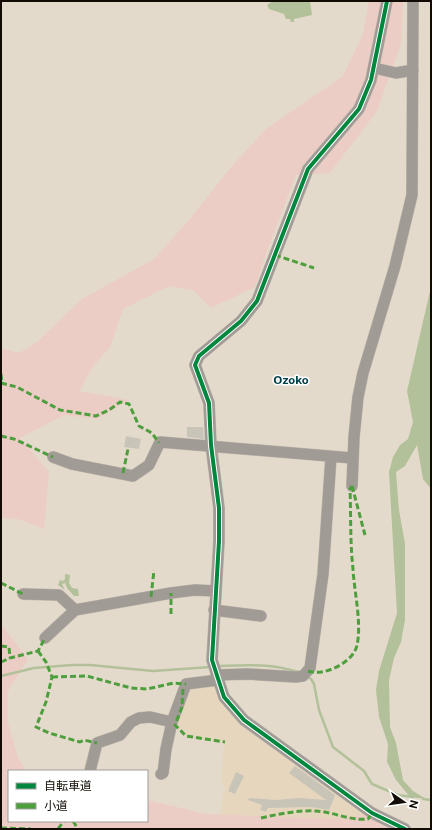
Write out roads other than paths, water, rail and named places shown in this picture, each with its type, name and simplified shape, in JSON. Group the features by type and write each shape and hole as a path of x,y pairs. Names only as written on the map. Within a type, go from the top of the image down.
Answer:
{"street":[{"path":"388,1 374,68 360,109 321,151 308,169 257,301 241,322 199,356 194,365 209,403 211,445 219,508 219,541 212,660 224,697 244,720 372,813 405,829"},
{"path":"352,486 352,458 358,397 363,373 397,259 412,195 413,1"},
{"path":"374,68 396,73 413,70"},
{"path":"53,457 72,464 133,476 149,465 160,442 211,445 352,458"},
{"path":"161,774 163,773 166,749 172,722 186,684 248,674 296,677 303,676 310,668 324,574 331,457"},
{"path":"45,638 75,610 171,593 195,590 215,591"},
{"path":"23,594 58,595 75,610"},
{"path":"214,610 257,613"},
{"path":"90,770 97,743 120,735 131,722 145,717 172,722"}],"waterway":[{"path":"1,676 34,668 72,665 90,665 153,671 211,667"},
{"path":"218,666 268,666 298,672"},
{"path":"306,676 311,679 314,684 319,710 333,747 364,771 372,784 398,795 413,797"},
{"path":"423,799 431,800"}],"district":[{"name":"Ozoko","path":"291,380"}]}
